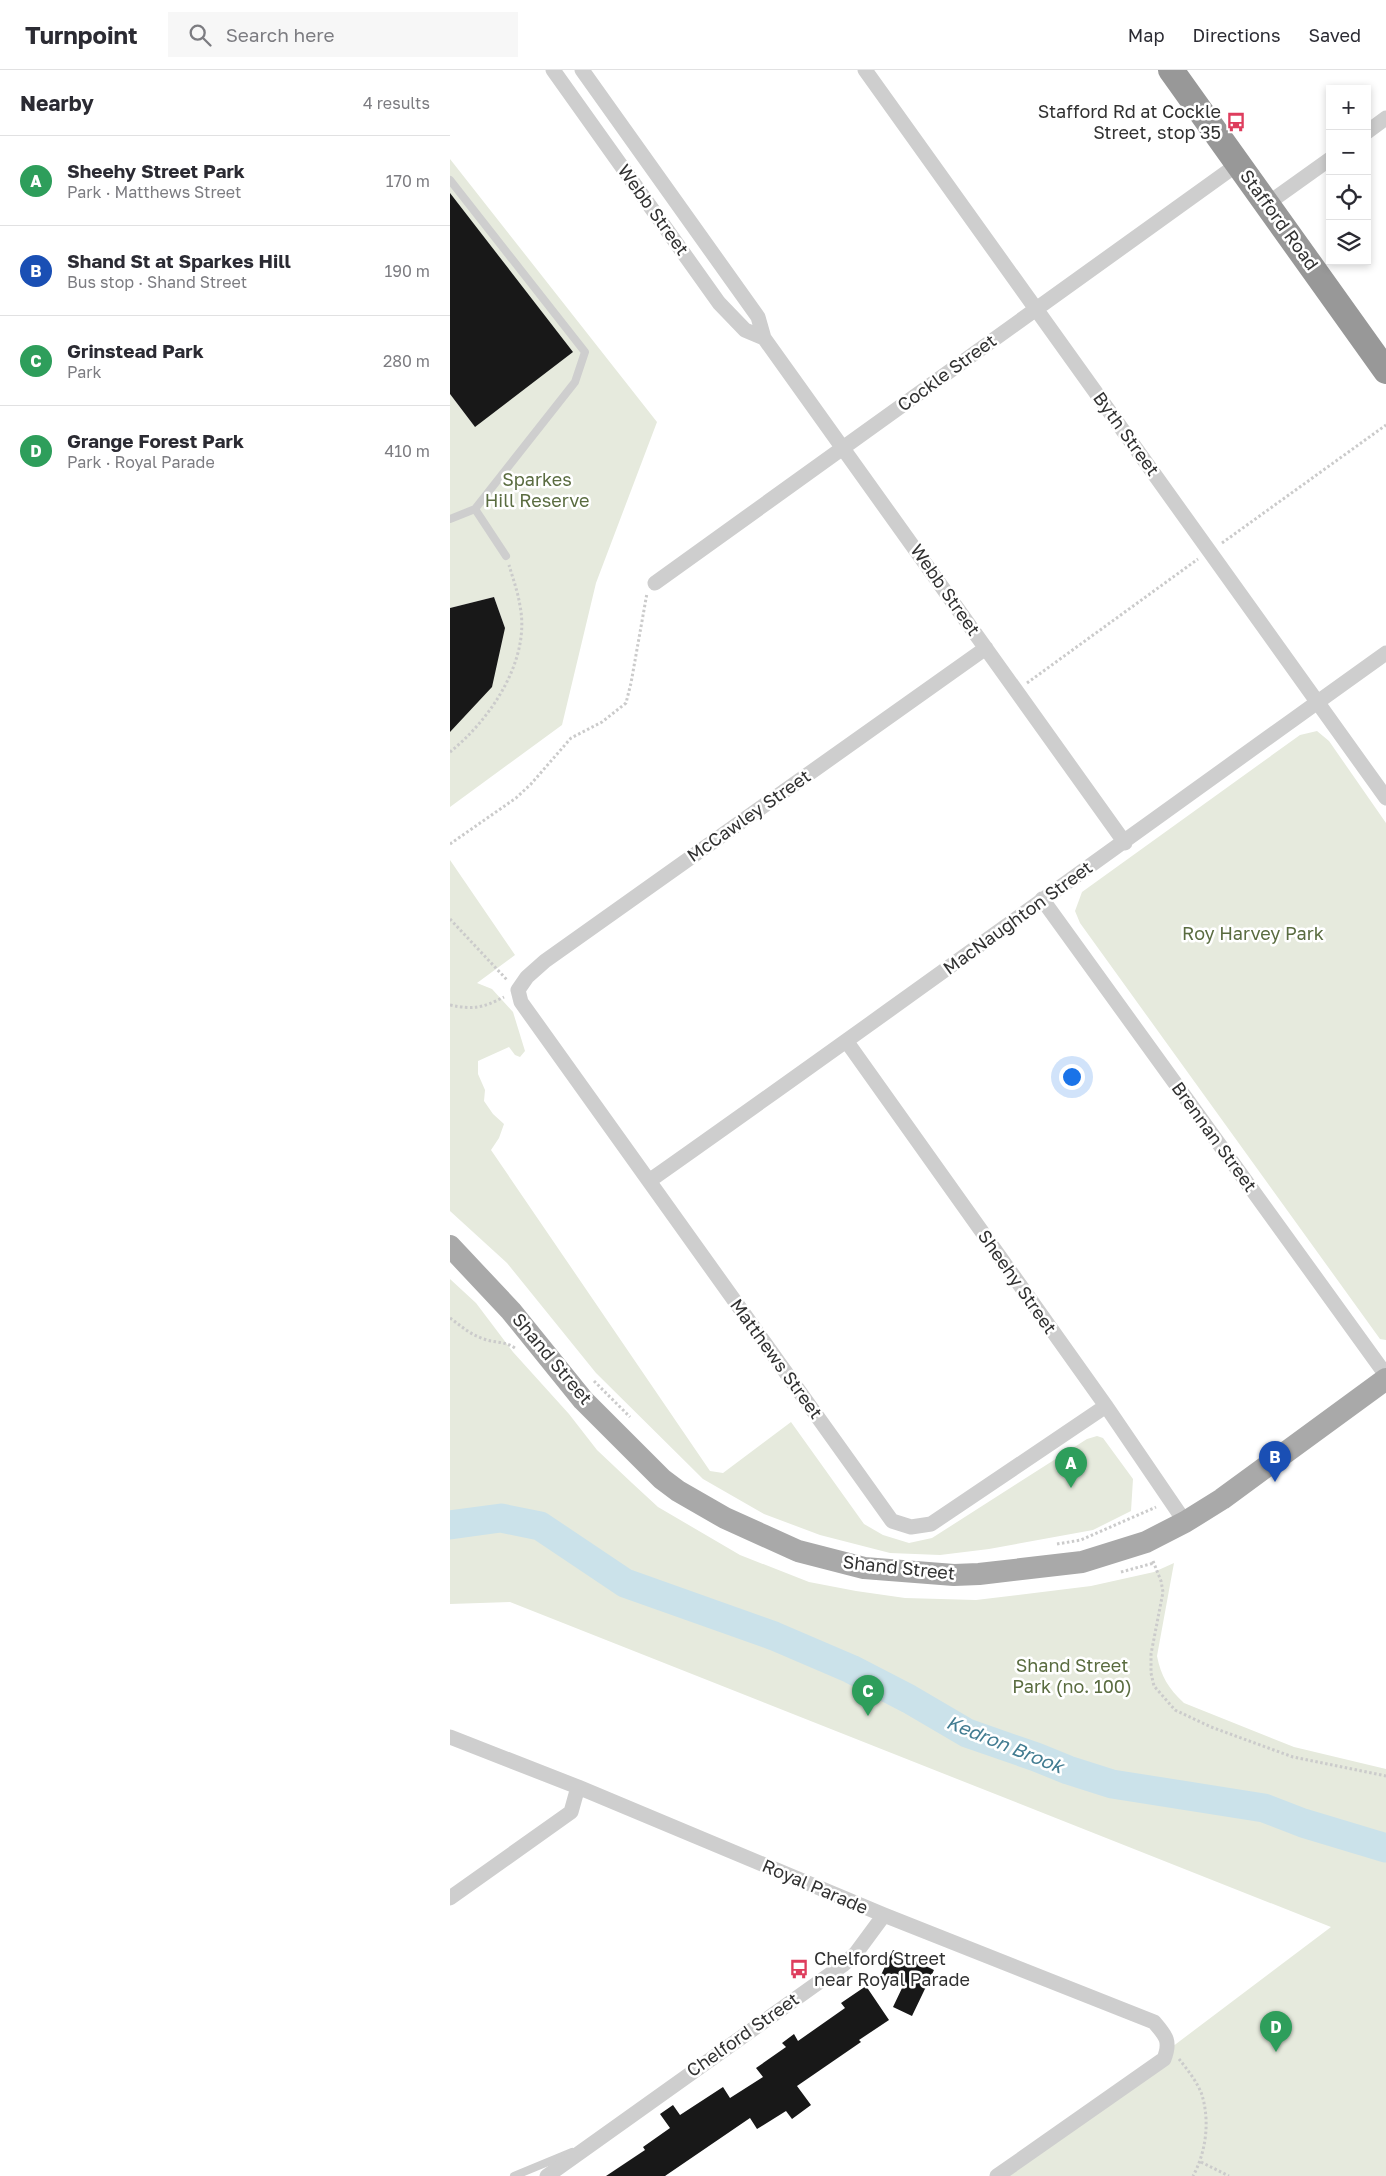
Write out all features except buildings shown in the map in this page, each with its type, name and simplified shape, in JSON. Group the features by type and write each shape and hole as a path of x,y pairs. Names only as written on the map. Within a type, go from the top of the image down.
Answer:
{"highway":[{"name":"Stafford Road","path":"1171,70 1386,371"}],"main road":[{"name":"Shand Street","path":"450,1246 511,1310 583,1400 662,1479 678,1491 725,1518 798,1551 864,1568 954,1575 979,1574 1082,1562 1146,1542 1186,1522 1222,1499 1386,1377"}],"street":[{"name":"Webb Street","path":"553,70 719,303 745,330 764,338"},
{"name":"Webb Street","path":"582,70 758,317 764,338 1125,843"},
{"name":"Byth Street","path":"865,70 1386,798"},
{"path":"1370,130 1386,118"},
{"path":"1267,204 1326,162"},
{"name":"Cockle Street","path":"655,583 1238,164"},
{"name":"McCawley Street","path":"518,990 527,977 545,961 986,648"},
{"name":"MacNaughton Street","path":"649,1181 847,1042 1042,899 1125,843 1386,653"},
{"name":"Brennan Street","path":"1042,899 1386,1377"},
{"name":"Matthews Street","path":"518,990 521,1002 892,1521 911,1527 931,1524 1106,1406"},
{"name":"Sheehy Street","path":"847,1042 1106,1406 1186,1522"},
{"name":"Royal Parade","path":"450,1737 578,1787 884,1915 1154,2022 1164,2034 1169,2046"},
{"path":"450,1898 571,1812 578,1787"},
{"name":"Chelford Street","path":"547,2176 843,1965 856,1953 884,1915"},
{"path":"997,2176 1164,2059 1169,2046"}],"lane":[{"path":"450,180 585,352 575,382 475,510 450,520"},
{"path":"475,510 506,556"},
{"name":"Chelford Street","path":"514,2176 592,2143"}],"path":[{"path":"450,752 469,736 506,687 515,661 521,637 521,607 506,556"},
{"path":"450,844 516,798 531,784 570,738 602,722 626,703 646,594 655,583"},
{"path":"450,919 518,990 482,1008 467,1009 450,1005"},
{"path":"450,1318 470,1334 484,1340 504,1343 521,1352"},
{"path":"591,1378 630,1418"},
{"path":"1052,1545 1081,1540 1156,1508"},
{"path":"1118,1572 1154,1563 1162,1581 1163,1592 1151,1654 1151,1673 1154,1686 1175,1710 1211,1727 1293,1758 1386,1776"},
{"path":"1169,2046 1202,2094 1206,2123 1205,2140 1201,2162 1194,2176"},
{"path":"1201,2162 1229,2176"}],"green space":[{"name":"Sparkes Hill Reserve","path":"450,159 657,422 596,583 562,725 450,807 450,731 505,628 494,597 450,608 450,394 475,427 450,193"},
{"name":"Roy Harvey Park","path":"1317,731 1329,741 1386,823 1386,1340 1380,1339 1080,923 1075,911 1082,892 1300,735"},
{"path":"450,860 515,955 477,983 492,989 513,1012 525,1051 520,1057 515,1055 509,1047 478,1061 478,1074 485,1090 484,1101 493,1114 504,1124 499,1138 491,1150 710,1471 723,1473 791,1422 864,1524 883,1535 909,1543 932,1538 1087,1439 1097,1436 1103,1438 1133,1479 1131,1511 1093,1530 989,1549 940,1555 890,1553 820,1535 764,1514 703,1479 596,1373 507,1263 450,1211"},
{"name":"Shand Street Park (no. 100)","path":"450,1279 476,1303 513,1352 569,1414 597,1450 658,1507 740,1555 809,1582 856,1591 905,1598 976,1600 1091,1586 1154,1572 1174,1563 1157,1656 1166,1681 1184,1703 1294,1747 1386,1769 1386,2176 1001,2176 1331,1927 510,1602 450,1604"}],"waterway":[{"name":"Kedron Brook","path":"450,1525 501,1518 540,1526 625,1583 774,1636 851,1669 909,1699 967,1733 1068,1770 1112,1784 1264,1808 1303,1823 1386,1848"}],"place":[{"name":"Stafford Rd at Cockle Street, stop 35","path":"1236,122"},
{"name":"Shand St at Sparkes Hill","path":"1275,1482"},
{"name":"Sheehy Street Park","path":"1071,1488"},
{"name":"Grinstead Park","path":"868,1716"},
{"name":"Chelford Street near Royal Parade","path":"799,1969"},
{"name":"Grange Forest Park","path":"1276,2052"}]}
